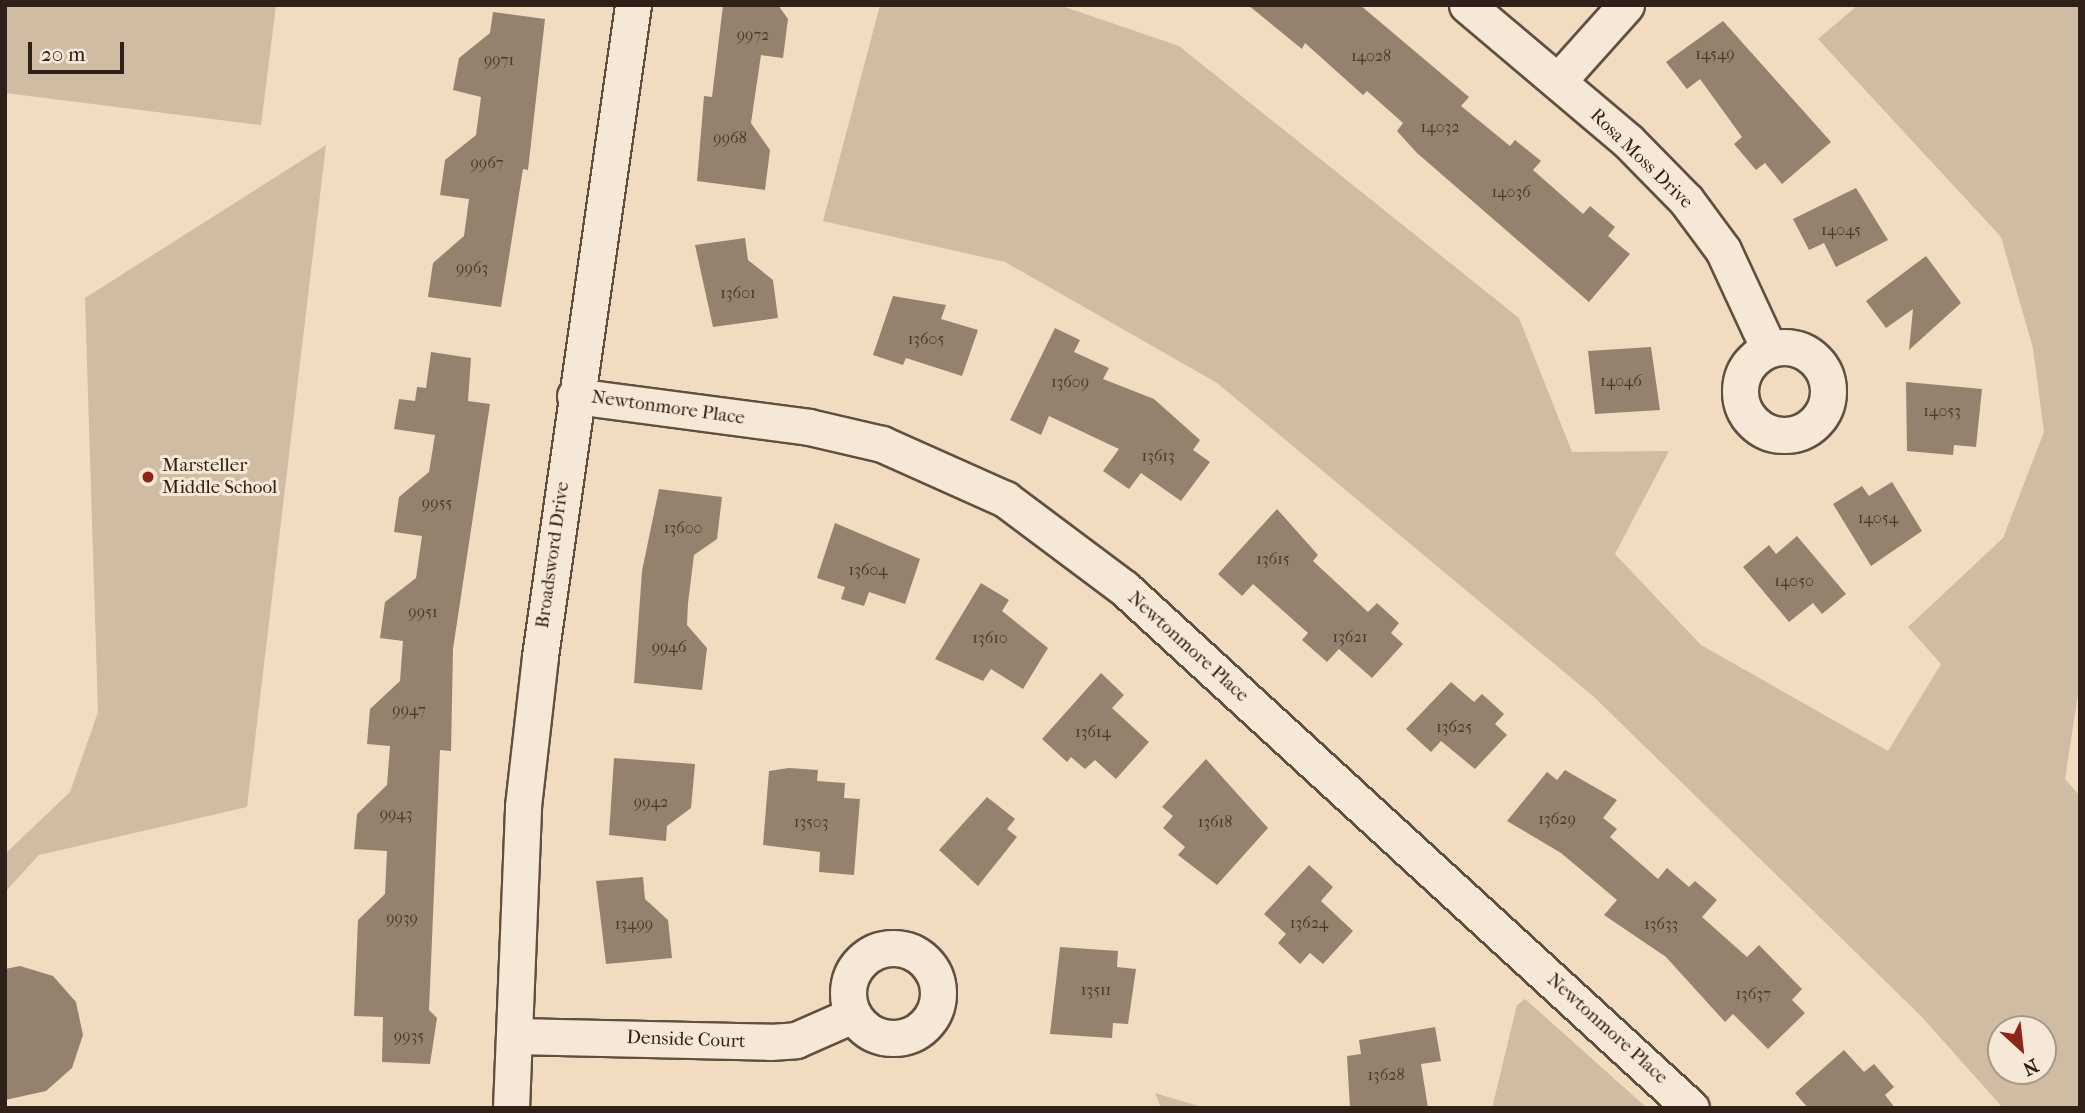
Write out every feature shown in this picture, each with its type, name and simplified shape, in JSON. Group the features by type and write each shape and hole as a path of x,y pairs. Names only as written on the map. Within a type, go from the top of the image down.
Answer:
{"street":[{"name":"Broadsword Drive","path":"511,1108 523,806 575,396 633,5"},
{"name":"Rosa Moss Drive","path":"1467,5 1647,160 1704,222 1769,349"},
{"path":"1558,81 1626,5"},
{"name":"Newtonmore Place","path":"575,396 809,427 882,444 1005,499 1124,588 1691,1108"},
{"name":"Denside Court","path":"514,1035 770,1042 796,1040 853,1015"}],"shaded area":[{"path":"5,5 276,5 261,125 5,93"},
{"path":"880,5 1059,5 1179,46 1519,318 1572,452 1669,451 1615,554 1701,645 1888,751 1941,664 1908,627 2003,538 2044,432 2033,348 2001,237 1818,39 1858,5 2080,5 2080,681 2065,779 2080,796 2080,1108 2003,1108 1921,1016 1593,696 1217,383 1005,262 823,221"},
{"path":"326,145 247,807 39,855 5,892 5,854 70,792 98,712 85,298"},
{"path":"1525,999 1647,1108 1492,1108 1517,1005"},
{"path":"1155,1093 1205,1108 1161,1108"}],"building":[{"path":"723,5 778,5 788,19 783,58 761,55 751,123 770,150 765,190 697,181 704,96 712,97"},
{"path":"1248,5 1360,5 1469,97 1461,106 1510,146 1515,140 1541,161 1533,170 1583,214 1590,206 1615,227 1608,236 1630,254 1589,302 1417,153 1397,131 1403,123 1367,91 1363,95 1305,43 1302,49"},
{"path":"493,12 545,19 528,170 523,169 501,307 428,297 433,263 464,236 469,199 440,195 445,160 476,135 481,97 453,90 459,58 490,33"},
{"path":"1723,21 1831,142 1782,184 1765,163 1756,170 1734,144 1742,137 1700,79 1687,89 1666,62"},
{"path":"1856,188 1888,240 1836,267 1824,243 1809,250 1793,219"},
{"path":"745,238 748,260 773,280 778,318 713,327 695,245"},
{"path":"1926,256 1961,303 1909,350 1913,309 1886,328 1866,301"},
{"path":"893,296 946,305 941,319 978,330 962,376 906,358 903,365 873,355"},
{"path":"1055,328 1080,340 1074,352 1109,368 1103,379 1154,399 1200,440 1193,450 1210,462 1181,501 1141,473 1129,489 1103,471 1119,449 1049,416 1041,435 1010,420"},
{"path":"1651,347 1660,410 1595,414 1588,351"},
{"path":"431,352 471,358 468,401 490,404 453,649 451,751 440,750 429,1010 437,1018 430,1064 382,1062 383,1017 354,1016 358,920 385,894 387,851 354,849 357,814 387,785 390,746 367,744 370,709 400,681 403,641 380,638 385,602 416,578 422,536 394,532 399,497 429,472 435,435 394,429 399,399 415,401 417,387 426,388"},
{"path":"1906,382 1982,389 1976,447 1954,445 1953,455 1907,451"},
{"path":"1892,482 1922,531 1871,566 1833,504 1862,486 1869,496"},
{"path":"659,489 722,497 717,539 694,555 688,603 687,625 707,648 702,690 634,683 642,571"},
{"path":"1277,509 1318,555 1313,561 1368,612 1377,603 1399,623 1391,633 1403,644 1372,678 1339,649 1327,662 1302,640 1308,633 1253,584 1242,596 1218,574"},
{"path":"835,523 920,559 905,604 869,592 864,606 841,599 845,587 817,578"},
{"path":"1797,536 1846,594 1822,614 1813,603 1789,622 1743,567 1769,545 1776,554"},
{"path":"981,583 1009,600 1002,611 1048,648 1023,689 991,669 983,681 935,659"},
{"path":"1101,673 1124,695 1112,708 1149,742 1116,779 1095,760 1085,769 1071,757 1067,762 1042,739"},
{"path":"1451,682 1474,702 1482,694 1504,714 1495,724 1507,735 1475,769 1441,741 1431,752 1406,729"},
{"path":"614,758 695,764 691,808 667,826 666,841 609,835"},
{"path":"1206,759 1268,828 1217,885 1178,855 1185,847 1163,828 1173,816 1162,807"},
{"path":"789,768 818,770 817,781 845,783 844,798 860,799 854,875 819,872 820,852 763,845 769,771"},
{"path":"1565,770 1617,800 1603,818 1617,829 1610,837 1658,879 1667,868 1689,887 1695,881 1717,900 1702,917 1747,957 1759,945 1802,989 1792,1000 1805,1013 1768,1049 1733,1014 1725,1022 1666,957 1604,915 1617,900 1561,853 1507,821 1547,772 1557,780"},
{"path":"987,797 1015,819 1007,829 1017,837 978,886 939,850"},
{"path":"1309,865 1333,887 1321,901 1353,931 1323,964 1310,953 1300,964 1278,943 1286,934 1264,914"},
{"path":"643,877 645,899 668,920 672,958 606,964 596,881"},
{"path":"1060,947 1118,951 1117,967 1136,969 1128,1024 1113,1023 1112,1038 1050,1034"},
{"path":"20,966 53,976 76,1002 83,1035 72,1068 46,1091 5,1100 5,969"},
{"path":"1435,1027 1441,1061 1421,1064 1428,1108 1350,1108 1347,1056 1361,1054 1359,1040"},
{"path":"1844,1050 1864,1072 1874,1064 1894,1087 1885,1095 1895,1108 1808,1108 1795,1093"}],"place":[{"name":"Marsteller Middle School","path":"148,477"}]}
